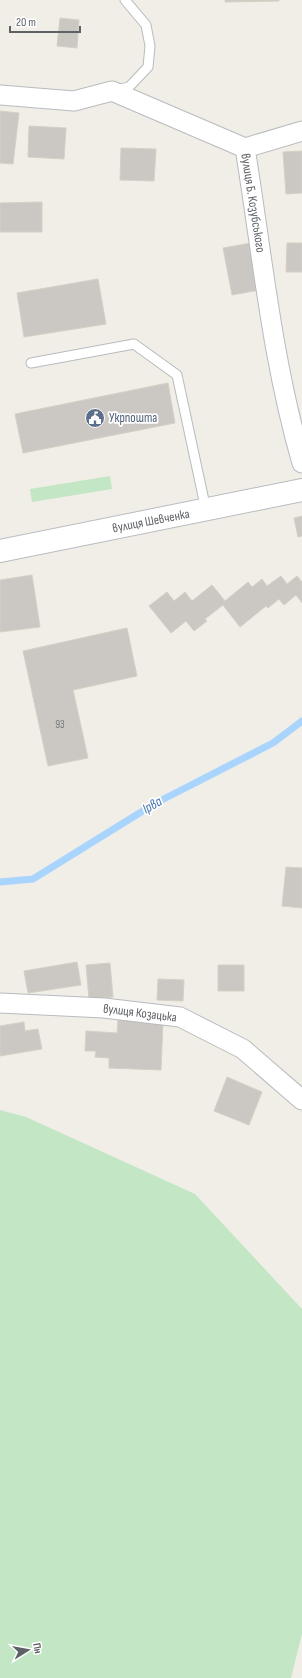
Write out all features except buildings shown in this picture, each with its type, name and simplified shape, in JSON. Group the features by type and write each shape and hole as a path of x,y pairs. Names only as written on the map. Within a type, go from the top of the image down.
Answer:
{"main road":[{"name":"вулиця Шевченка","path":"0,551 302,490"}],"street":[{"path":"0,95 74,101 112,91"},
{"name":"вулиця Б. Козубського","path":"112,91 245,148 275,350 294,435 302,463"},
{"path":"245,148 302,131"},
{"name":"вулиця Козацька","path":"0,1003 104,1008 180,1017 243,1049 302,1100"}],"lane":[{"path":"112,91 129,87 148,67 150,46 146,25 125,0"},
{"path":"31,363 134,344 177,375 206,510"}],"green space":[{"path":"110,476 112,489 32,502 30,489"},
{"path":"0,1110 26,1117 195,1194 302,1309 302,1634 291,1678 0,1678"}],"waterway":[{"name":"Ірва","path":"0,882 33,879 154,804 273,743 302,721"}],"place":[{"name":"Укрпошта","path":"95,418"}]}
